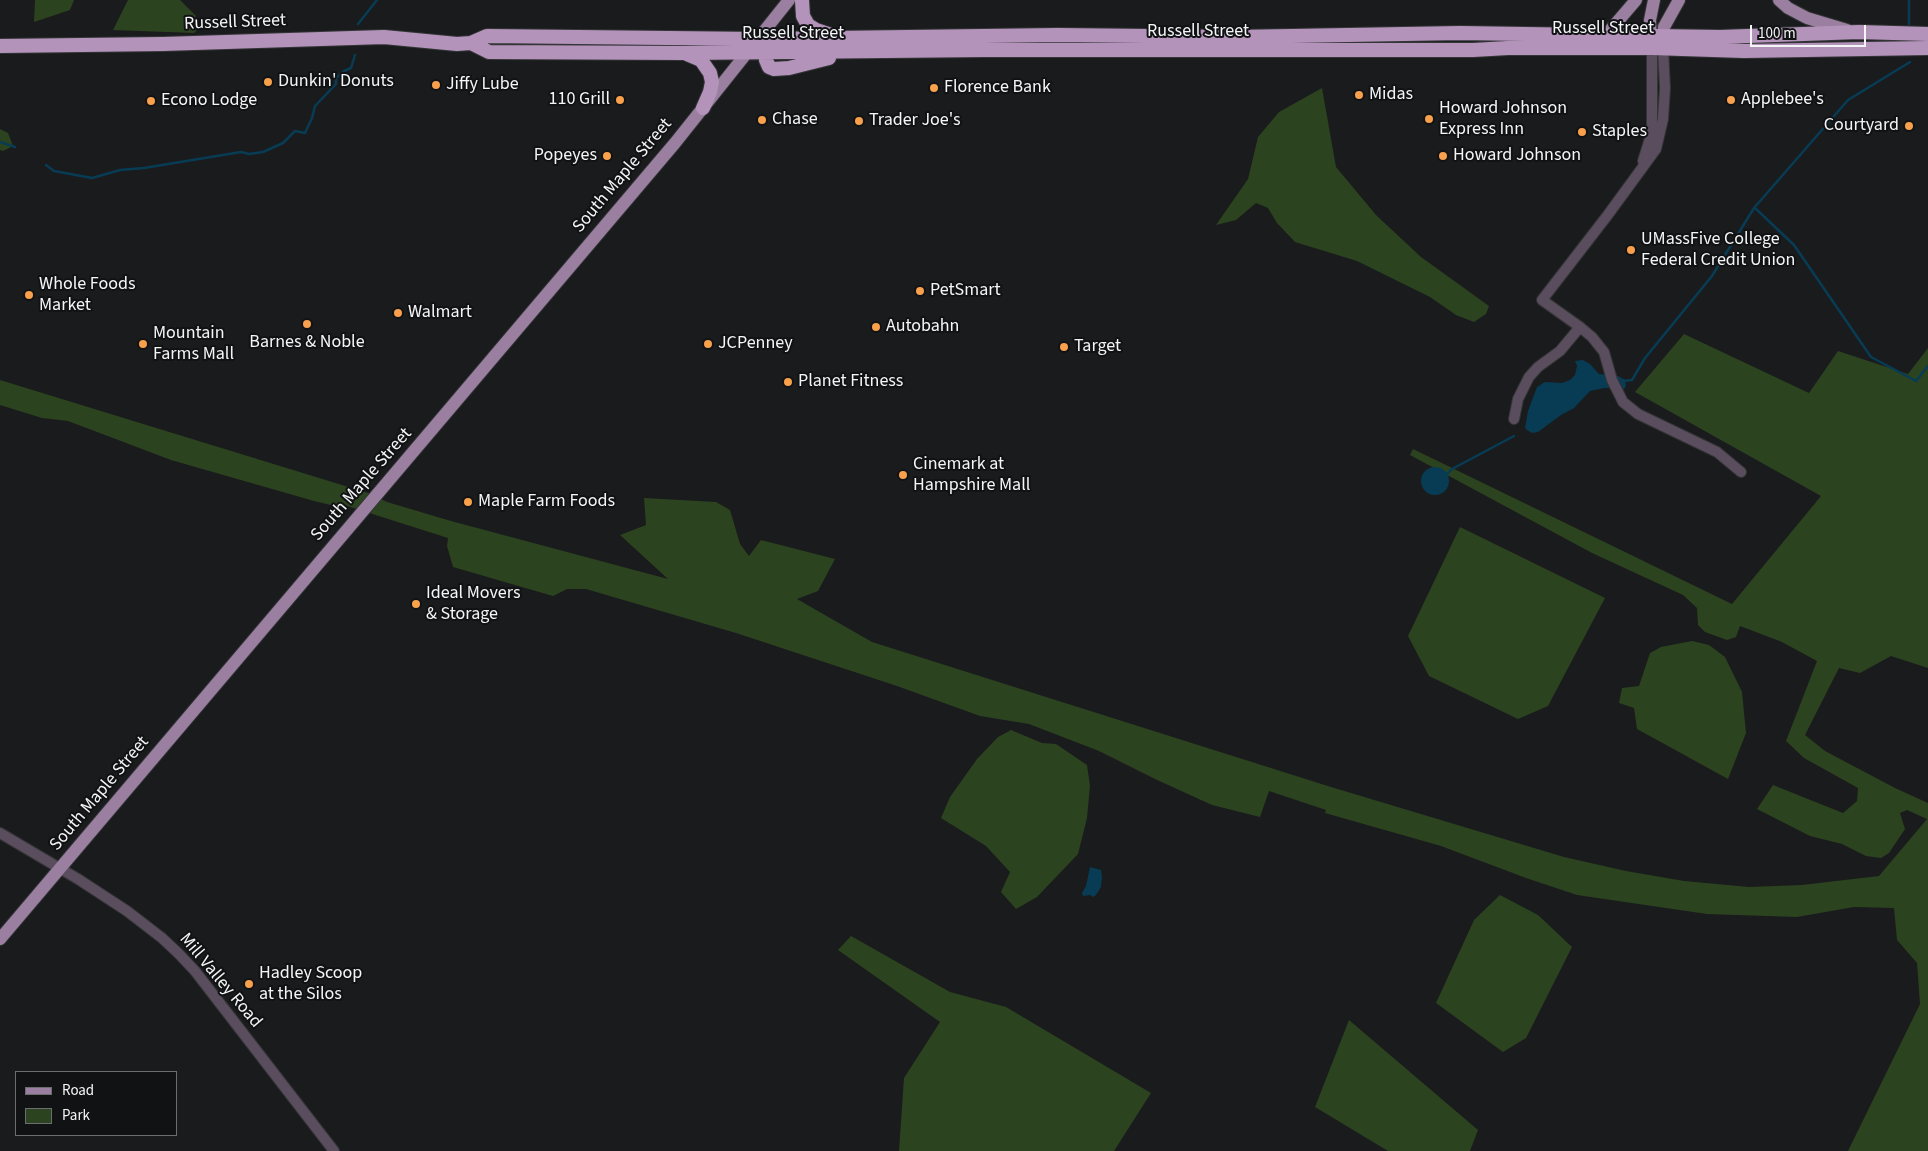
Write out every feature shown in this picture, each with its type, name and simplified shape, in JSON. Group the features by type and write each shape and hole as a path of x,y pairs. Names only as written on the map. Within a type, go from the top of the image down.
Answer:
{"highway":[{"path":"802,0 803,16 808,25 816,30 841,38"},
{"name":"Russell Street","path":"471,43 489,52 1473,50 1657,42 1720,36 1859,32 1928,34"},
{"name":"Russell Street","path":"0,46 163,44 384,37 434,43 471,43 487,36 773,39 1058,35 1235,37 1460,33 1606,35 1744,51 1928,48"},
{"path":"766,52 773,39"},
{"path":"684,53 701,60 710,73 712,82 703,108"}],"main road":[{"name":"South Maple Street","path":"0,939 703,108 789,0"},
{"path":"1606,35 1636,0"},
{"path":"1654,0 1650,20 1657,42"},
{"path":"1657,42 1679,0"},
{"path":"1779,0 1788,8 1807,18 1859,32"}],"street":[{"path":"1657,42 1652,132 1646,154 1631,184 1542,300 1580,327 1600,345 1617,393 1623,402 1638,414 1717,452 1741,472"},
{"path":"1514,420 1518,399 1529,377 1538,367 1560,351 1580,327"},
{"name":"Mill Valley Road","path":"0,833 89,886 144,923 179,954 195,971 334,1151"}],"green space":[{"path":"35,0 74,0 70,10 34,22"},
{"path":"128,0 180,0 196,16 191,24 197,30 194,33 113,30"},
{"path":"1322,88 1336,167 1376,215 1421,257 1489,306 1486,314 1474,322 1456,315 1430,297 1357,261 1295,242 1277,223 1268,208 1256,203 1236,220 1216,225 1248,179 1258,137 1279,112"},
{"path":"0,129 8,133 13,146 3,151 0,150"},
{"path":"1684,334 1809,393 1838,351 1908,374 1928,348 1928,668 1891,656 1860,673 1839,668 1805,735 1825,751 1928,803 1928,1151 1848,1151 1920,1004 1917,963 1897,940 1894,908 1854,907 1797,917 1707,914 1577,895 1441,846 1325,813 1326,810 1269,791 1260,817 1212,805 1099,751 1029,724 980,716 897,686 736,633 586,589 567,589 553,596 453,567 447,546 448,538 341,504 339,507 314,501 171,460 68,421 42,418 0,405 0,380 368,493 387,502 668,579 620,535 646,525 644,498 716,502 730,510 740,544 749,556 761,540 835,559 818,591 797,599 872,642 1331,787 1564,857 1626,871 1684,881 1749,887 1802,885 1879,876 1927,819 1907,810 1900,813 1905,829 1889,853 1881,858 1866,856 1842,844 1810,836 1757,809 1773,785 1843,813 1857,801 1858,788 1804,758 1786,741 1817,661 1782,642 1740,626 1736,637 1727,640 1705,632 1698,625 1697,608 1683,595 1592,553 1410,455 1413,449 1732,604 1821,496 1635,392"},
{"path":"1460,527 1605,598 1548,706 1518,719 1429,676 1408,636"},
{"path":"1692,641 1709,645 1725,657 1742,692 1746,733 1728,779 1637,729 1634,708 1619,703 1622,688 1639,686 1650,653 1661,647"},
{"path":"1011,730 1042,743 1056,744 1087,765 1090,786 1087,818 1078,854 1037,897 1016,909 1001,892 1010,872 986,846 941,818 950,797 977,759 998,737"},
{"path":"1500,895 1538,915 1572,947 1526,1038 1503,1052 1436,1003 1474,920"},
{"path":"851,936 950,992 1006,1007 1151,1093 1114,1151 899,1151 904,1078 940,1022 838,950"},
{"path":"1349,1020 1478,1130 1470,1151 1388,1151 1315,1107"}],"water":[{"path":"1583,360 1590,364 1599,374 1618,376 1625,380 1626,386 1624,389 1604,388 1590,391 1574,408 1538,432 1532,433 1527,430 1525,428 1528,411 1537,387 1545,382 1562,383 1570,380 1575,375 1577,366 1575,361"},
{"path":"1435,467 1445,471 1449,481 1445,491 1435,495 1425,491 1421,481 1425,471"},
{"path":"1090,867 1101,870 1102,877 1101,887 1093,897 1090,895 1083,896 1082,893 1086,886"}],"waterway":[{"path":"358,24 377,0"},
{"path":"1909,0 1909,24"},
{"path":"46,165 54,171 92,178 120,170 144,168 241,152 249,154 263,152 283,143 295,131 305,133 315,106 336,84 336,78 351,68 355,55"},
{"path":"1622,381 1632,380 1645,358 1712,276 1754,208 1848,100 1910,62"},
{"path":"0,142 15,147"},
{"path":"1755,208 1794,245 1871,357 1916,381 1928,366"},
{"path":"1446,475 1452,469 1514,436"}],"place":[{"name":"Dunkin' Donuts","path":"268,82"},
{"name":"Jiffy Lube","path":"436,85"},
{"name":"Florence Bank","path":"934,88"},
{"name":"Midas","path":"1359,95"},
{"name":"110 Grill","path":"620,100"},
{"name":"Applebee's","path":"1731,100"},
{"name":"Econo Lodge","path":"151,101"},
{"name":"Howard Johnson Express Inn","path":"1429,119"},
{"name":"Chase","path":"762,120"},
{"name":"Trader Joe's","path":"859,121"},
{"name":"Courtyard","path":"1909,126"},
{"name":"Staples","path":"1582,132"},
{"name":"Popeyes","path":"607,156"},
{"name":"Howard Johnson","path":"1443,156"},
{"name":"UMassFive College Federal Credit Union","path":"1631,250"},
{"name":"PetSmart","path":"920,291"},
{"name":"Whole Foods Market","path":"29,295"},
{"name":"Walmart","path":"398,313"},
{"name":"Barnes & Noble","path":"307,324"},
{"name":"Autobahn","path":"876,327"},
{"name":"Mountain Farms Mall","path":"143,344"},
{"name":"JCPenney","path":"708,344"},
{"name":"Target","path":"1064,347"},
{"name":"Planet Fitness","path":"788,382"},
{"name":"Cinemark at Hampshire Mall","path":"903,475"},
{"name":"Maple Farm Foods","path":"468,502"},
{"name":"Ideal Movers & Storage","path":"416,604"},
{"name":"Hadley Scoop at the Silos","path":"249,984"}]}
